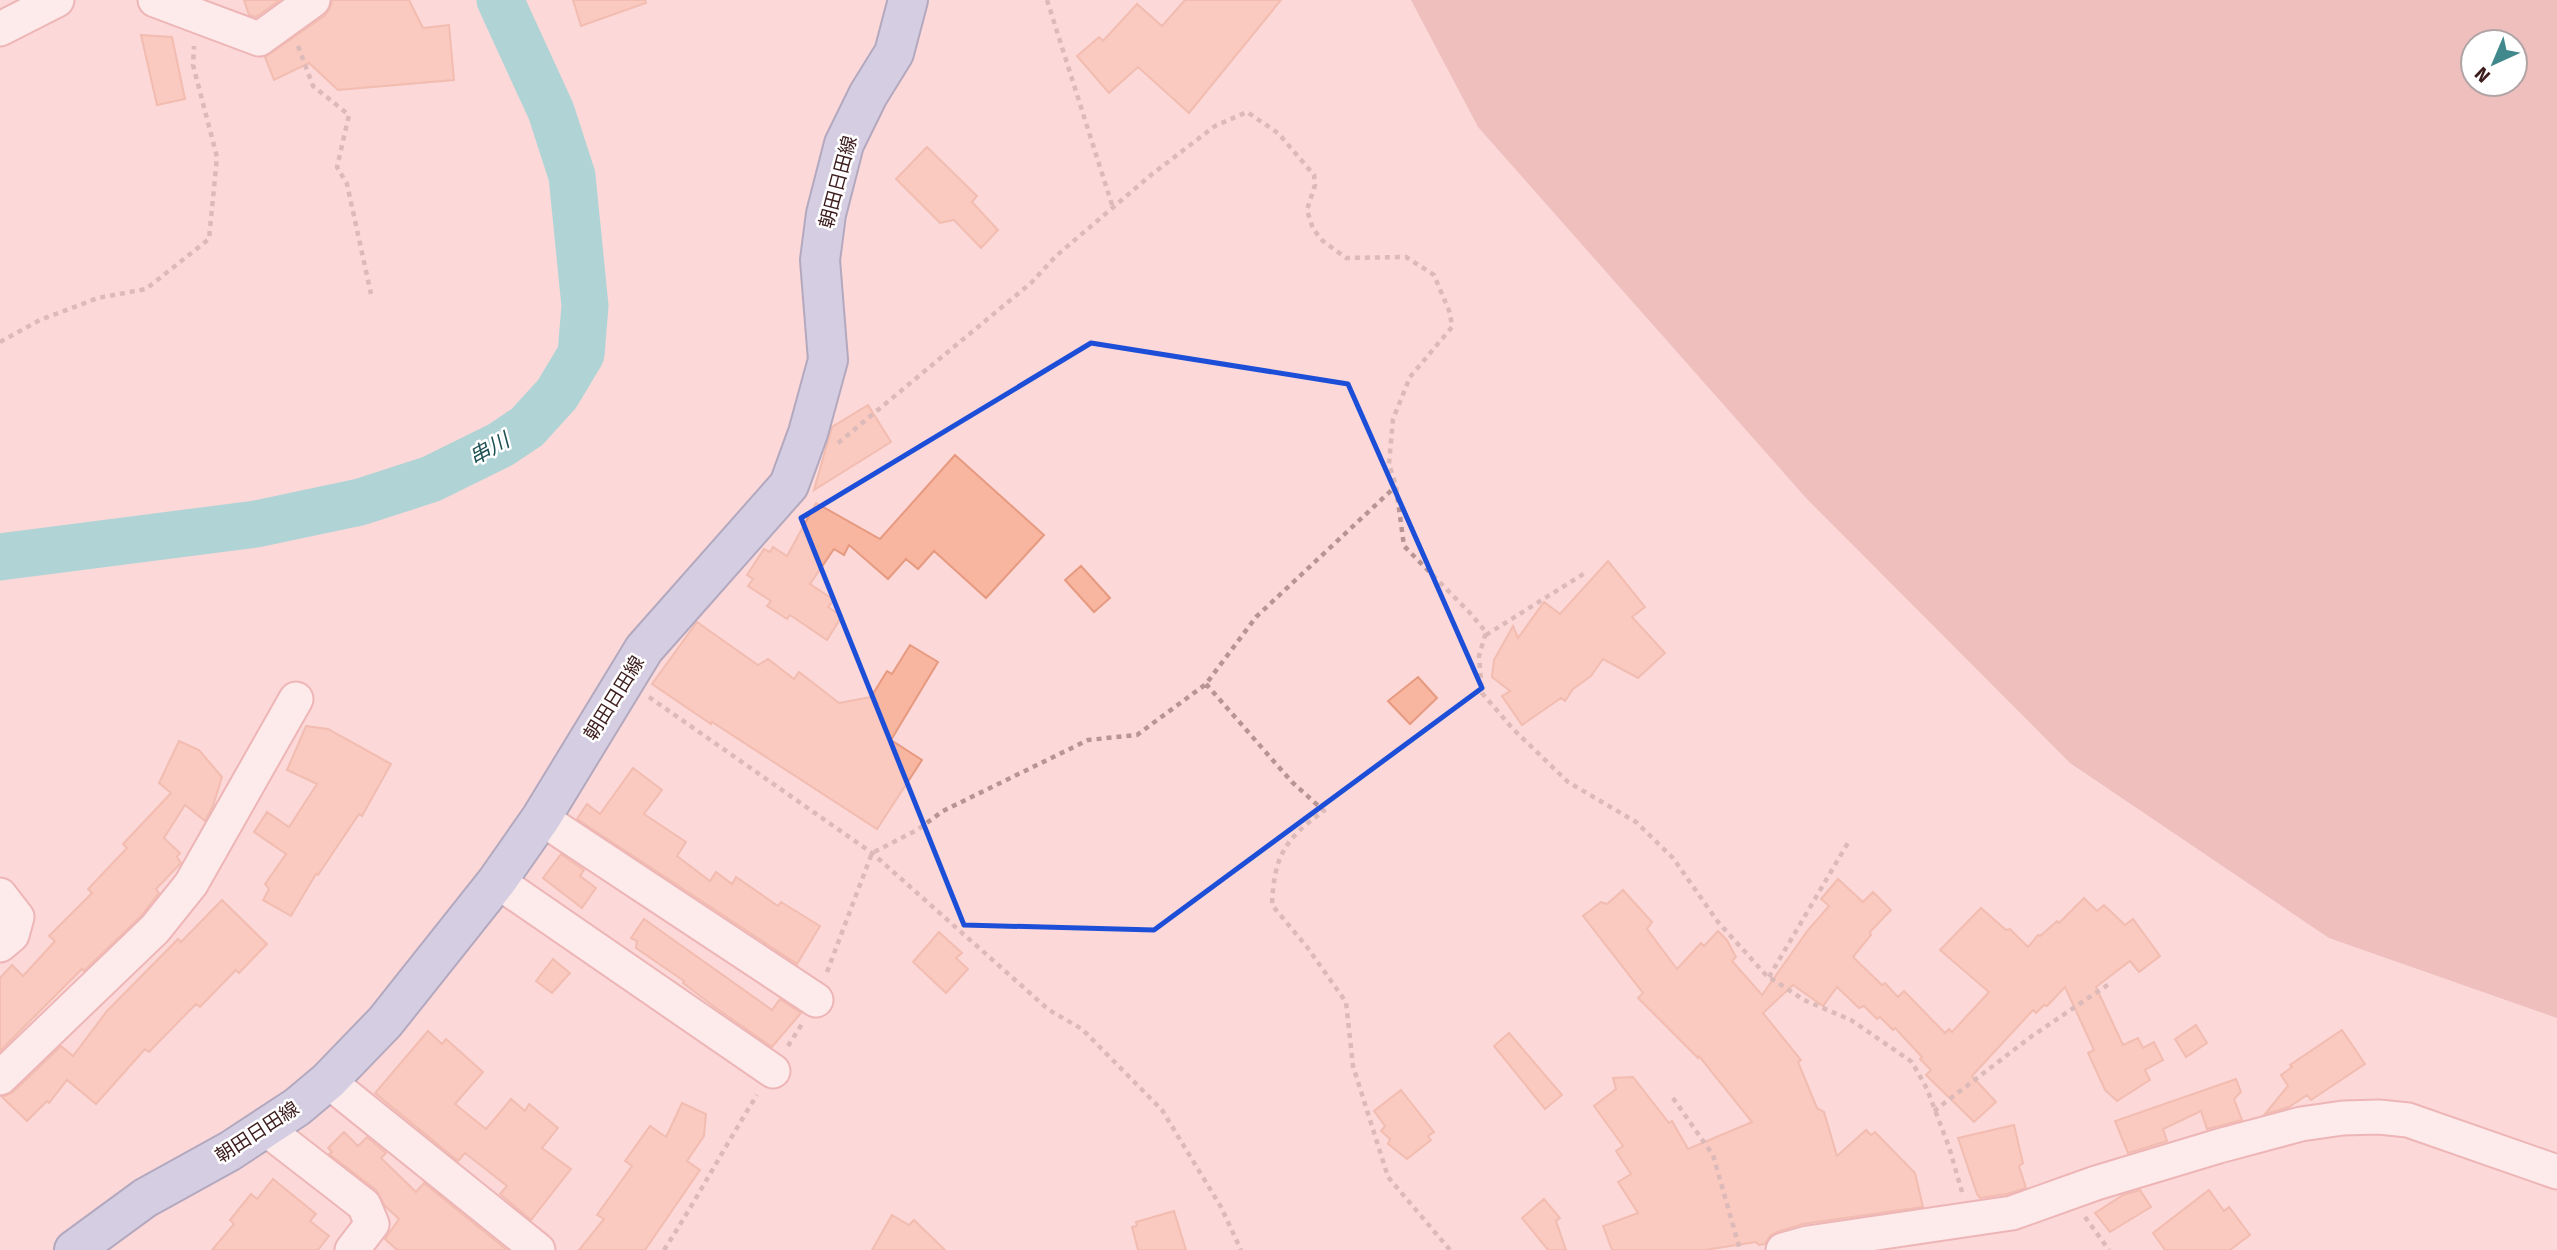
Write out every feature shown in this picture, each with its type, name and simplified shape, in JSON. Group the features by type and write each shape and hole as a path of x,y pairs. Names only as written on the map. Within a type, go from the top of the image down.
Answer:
{"main road":[{"name":"朝田日田線","path":"74,1250 145,1198 266,1129 297,1107 328,1081 385,1021 497,881 541,818 644,649 789,485 808,433 828,360 820,260 826,214 844,144 868,95 894,53 908,0"}],"street":[{"path":"0,29 13,6 12,0"},
{"path":"0,29 57,0"},
{"path":"155,0 259,39 301,9"},
{"path":"0,1078 155,929 191,884 296,699"},
{"path":"541,818 816,1000"},
{"path":"497,881 773,1071"},
{"path":"0,895 17,917 12,935 0,945"},
{"path":"328,1081 538,1250"},
{"path":"1783,1250 1808,1243 2012,1213 2219,1146 2301,1124 2343,1118 2408,1120 2446,1131 2557,1172"},
{"path":"266,1129 364,1205 372,1224 352,1250"}],"path":[{"path":"1047,0 1112,208"},
{"path":"301,9 313,86 349,115 337,167 346,184 372,294"},
{"path":"0,342 40,320 98,298 146,289 209,239 217,157 193,65 195,17"},
{"path":"833,447 1031,283 1056,256 1112,208 1215,125 1247,112 1278,133 1314,176 1315,185 1307,210 1313,229 1323,241 1346,258 1406,257 1434,275 1450,313 1452,327 1409,377 1393,419 1389,464 1396,486 1404,546 1486,632 1479,656 1482,693 1513,729 1568,782 1636,822 1673,858 1718,922 1769,977 1804,1000 1851,1020 1912,1062 1927,1089 1949,1147 1968,1206 1968,1219"},
{"path":"872,853 917,830 943,811 1087,740 1137,735 1206,684 1256,618 1396,486"},
{"path":"1485,635 1585,573"},
{"path":"624,680 872,853 1049,1010 1082,1029 1162,1110 1221,1207 1241,1250"},
{"path":"1206,684 1292,782 1324,811 1299,828 1281,853 1273,884 1272,905 1307,947 1346,1002 1353,1066 1388,1177 1450,1250"},
{"path":"1769,977 1849,841"},
{"path":"1934,1111 2032,1036 2112,982"},
{"path":"1673,1098 1713,1155 1740,1250"},
{"path":"2068,1193 2109,1250"}],"highlighted area":[{"path":"1091,343 1348,384 1482,688 1154,930 964,925 801,518"}],"shaded area":[{"path":"1411,0 2557,0 2557,1018 2329,938 2070,763 1806,498 1478,127"}],"building":[{"path":"244,0 280,0 256,17 249,15"},
{"path":"332,0 409,0 423,28 449,25 454,80 338,90 309,63 274,80 265,57 324,16"},
{"path":"573,0 645,0 646,3 581,26"},
{"path":"1185,0 1281,0 1189,113 1138,67 1109,93 1077,56 1099,37 1103,41 1137,4 1162,26"},
{"path":"141,35 172,37 185,99 157,105"},
{"path":"927,147 977,196 972,202 998,230 981,248 954,220 940,223 896,179"},
{"path":"868,405 891,442 814,490 832,427"},
{"path":"955,455 1044,535 986,598 934,551 918,569 906,559 888,579 849,545 844,555 834,549 810,584 834,600 828,607 842,616 827,640 790,615 787,619 767,606 771,601 748,586 753,579 747,575 764,549 770,552 773,547 787,556 816,503 880,539"},
{"path":"1608,561 1645,607 1632,617 1665,653 1638,678 1603,659 1591,676 1573,689 1565,701 1561,698 1522,725 1502,696 1510,691 1492,677 1494,660 1513,626 1518,638 1544,602 1560,614"},
{"path":"1081,566 1110,598 1094,612 1065,580"},
{"path":"697,622 758,665 768,659 794,679 799,672 839,703 871,697 887,671 892,674 910,645 938,662 891,740 922,760 877,829 652,684"},
{"path":"1418,677 1437,698 1410,724 1388,701"},
{"path":"306,726 328,729 391,764 362,816 359,814 318,875 316,874 291,916 263,900 269,889 265,884 286,854 254,832 267,812 289,827 317,784 287,770"},
{"path":"179,741 199,750 222,777 205,821 185,805 164,838 180,853 177,857 181,863 156,889 159,893 141,916 84,971 82,969 0,1051 0,978 12,965 23,976 55,941 49,936 92,893 88,889 127,848 123,844 171,793 159,783"},
{"path":"633,768 662,790 644,814 686,842 677,856 710,881 716,872 732,884 736,877 778,906 781,902 820,926 797,964 577,819 587,804 600,814"},
{"path":"561,854 584,870 580,876 596,888 582,908 543,878"},
{"path":"1838,879 1863,902 1873,892 1891,910 1870,932 1871,935 1853,957 1898,997 1904,991 1945,1033 1949,1029 1952,1032 1989,992 1940,950 1981,908 2006,930 2010,929 2028,947 2038,935 2057,921 2059,923 2084,898 2097,911 2104,905 2125,925 2133,919 2160,956 2139,972 2130,961 2096,987 2123,1045 2138,1038 2143,1048 2154,1042 2163,1060 2145,1070 2150,1080 2117,1101 2105,1090 2088,1053 2094,1050 2065,987 2047,1006 2044,1005 2036,1013 2033,1010 1972,1076 1996,1102 1974,1122 1926,1075 1931,1070 1895,1028 1893,1030 1880,1017 1877,1019 1864,1006 1859,1008 1837,987 1823,1006 1793,985 1763,1013 1801,1060 1798,1062 1817,1108 1824,1112 1837,1156 1866,1130 1871,1135 1875,1132 1915,1173 1923,1207 1803,1224 1777,1232 1770,1236 1765,1244 1759,1245 1756,1242 1705,1250 1612,1250 1603,1226 1638,1213 1618,1182 1631,1174 1616,1151 1623,1146 1594,1106 1616,1089 1613,1078 1633,1077 1669,1123 1672,1121 1688,1149 1752,1122 1699,1056 1698,1058 1638,998 1643,993 1583,916 1601,902 1607,904 1623,890 1652,922 1647,929 1677,969 1701,943 1704,946 1718,931 1727,940 1736,957 1732,961 1762,995 1808,930 1829,906 1821,899"},
{"path":"222,900 267,944 239,973 236,970 200,1007 196,1004 149,1052 145,1049 96,1104 67,1080 49,1103 47,1101 27,1121 2,1097 13,1092 61,1046 73,1056 107,1011 178,939 181,942"},
{"path":"644,919 772,1010 780,999 801,1013 772,1047 636,948 637,941 631,938"},
{"path":"939,932 962,953 956,958 968,969 946,993 913,962"},
{"path":"553,959 570,973 552,993 536,981"},
{"path":"2196,1025 2207,1043 2186,1057 2175,1039"},
{"path":"2342,1030 2365,1064 2311,1100 2307,1095 2289,1107 2265,1114 2288,1086 2281,1075 2292,1067 2290,1065"},
{"path":"428,1031 442,1044 446,1039 483,1072 455,1104 486,1129 511,1099 525,1111 529,1104 558,1128 542,1148 571,1169 531,1220 500,1194 507,1186 465,1153 458,1161 375,1093"},
{"path":"1509,1033 1562,1095 1545,1109 1494,1046"},
{"path":"2236,1079 2241,1092 2234,1099 2242,1120 2207,1129 2201,1111 2163,1129 2167,1141 2128,1153 2115,1121"},
{"path":"1401,1090 1434,1132 1428,1136 1431,1140 1407,1159 1388,1144 1390,1139 1381,1131 1385,1126 1374,1111"},
{"path":"682,1103 706,1114 704,1136 687,1161 700,1170 645,1250 579,1250 604,1219 597,1215 632,1166 625,1161 650,1126 666,1137"},
{"path":"2014,1125 2023,1163 2019,1166 2026,1188 1980,1198 1958,1138"},
{"path":"344,1132 358,1146 367,1137 386,1153 381,1158 416,1192 424,1183 507,1250 397,1250 385,1239 399,1219 385,1206 376,1190 329,1154 332,1152 328,1148"},
{"path":"273,1179 316,1214 310,1221 329,1236 318,1250 212,1250 234,1224 230,1220 251,1194 257,1199"},
{"path":"2140,1190 2151,1207 2110,1232 2095,1213 2123,1195"},
{"path":"2209,1190 2224,1211 2229,1207 2250,1235 2230,1250 2165,1250 2153,1233"},
{"path":"1544,1199 1560,1218 1556,1221 1566,1250 1548,1250 1522,1218"},
{"path":"1174,1211 1186,1250 1138,1250 1132,1227 1137,1226 1136,1222"},
{"path":"892,1215 909,1225 914,1220 945,1250 872,1250"}],"waterway":[{"name":"串川","path":"0,557 256,524 360,502 431,479 500,445 527,427 557,394 581,354 585,306 572,176 551,111 500,0"}]}
